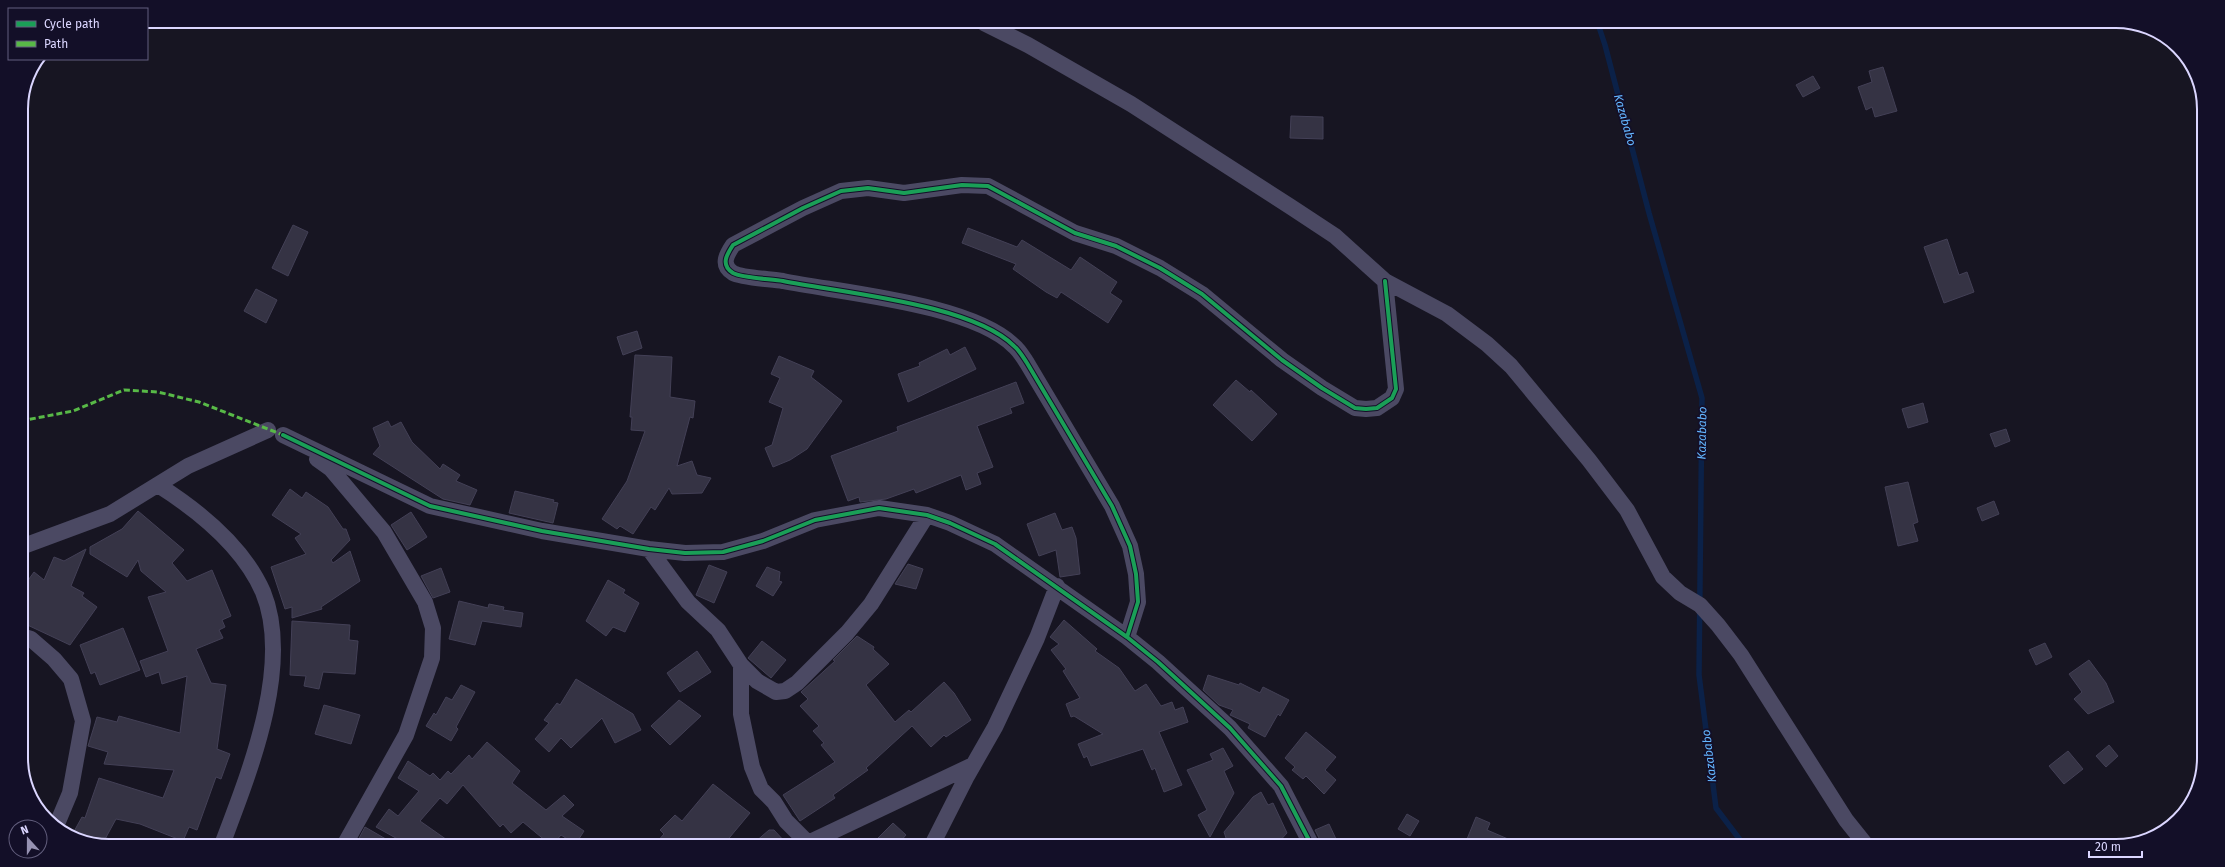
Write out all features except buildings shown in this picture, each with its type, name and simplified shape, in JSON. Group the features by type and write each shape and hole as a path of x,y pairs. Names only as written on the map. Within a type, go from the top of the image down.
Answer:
{"street":[{"path":"994,28 1028,45 1131,104 1211,155 1335,236 1385,280 1447,314 1487,344 1516,372 1589,460 1627,510 1664,577 1680,593 1700,606 1718,625 1736,649 1846,820 1861,839"},
{"path":"1127,637 1138,602 1136,574 1130,546 1112,506 1027,363 1014,346 991,330 958,315 866,296 764,278 742,276 732,272 727,266 725,260 727,253 733,245 803,208 841,191 868,188 904,193 962,185 988,186 1074,232 1116,246 1160,268 1202,294 1282,360 1322,388 1355,408 1366,410 1377,408 1392,398 1396,389 1385,280"},
{"path":"28,544 110,514 188,466 268,430"},
{"path":"348,839 406,735 432,658 433,628 425,602 384,532 331,469 283,435 430,506 542,531 649,549 684,553 723,552 763,541 815,520 879,508 927,515 950,524 995,544 1057,586 1127,637 1230,728 1281,786 1309,839"},
{"path":"158,485 203,517 240,556 259,586 269,615 272,648 267,703 244,784 223,839"},
{"path":"649,549 688,602 718,630 741,665 757,681 776,692 785,691 797,683 847,633 871,604 927,515"},
{"path":"936,839 973,765 995,727 1037,638 1057,586"},
{"path":"28,638 54,659 71,679 83,721 70,793 58,821"},
{"path":"741,665 742,714 752,767 761,789 774,802 786,821 804,839"},
{"path":"816,839 973,765"}],"waterway":[{"name":"Kazababo","path":"1599,28 1649,213 1702,398 1699,675 1716,808 1739,839"}],"marked path":[{"path":"28,420 73,411 124,390 158,392 199,402 283,435"}],"cycle path":[{"path":"1127,637 1138,602 1136,574 1130,546 1112,506 1027,363 1016,348 994,332 969,320 938,310 871,296 737,275 729,270 726,263 727,256 733,245 803,208 841,191 868,188 904,193 962,185 988,186 1075,233 1116,246 1160,268 1202,294 1282,360 1322,388 1355,408 1366,409 1377,408 1392,398 1396,389 1385,281"},
{"path":"283,435 430,506 542,531 649,549 685,553 723,552 763,541 815,520 879,508 927,515 950,523 995,544 1127,637 1158,662 1230,728 1281,786 1308,839"}]}
